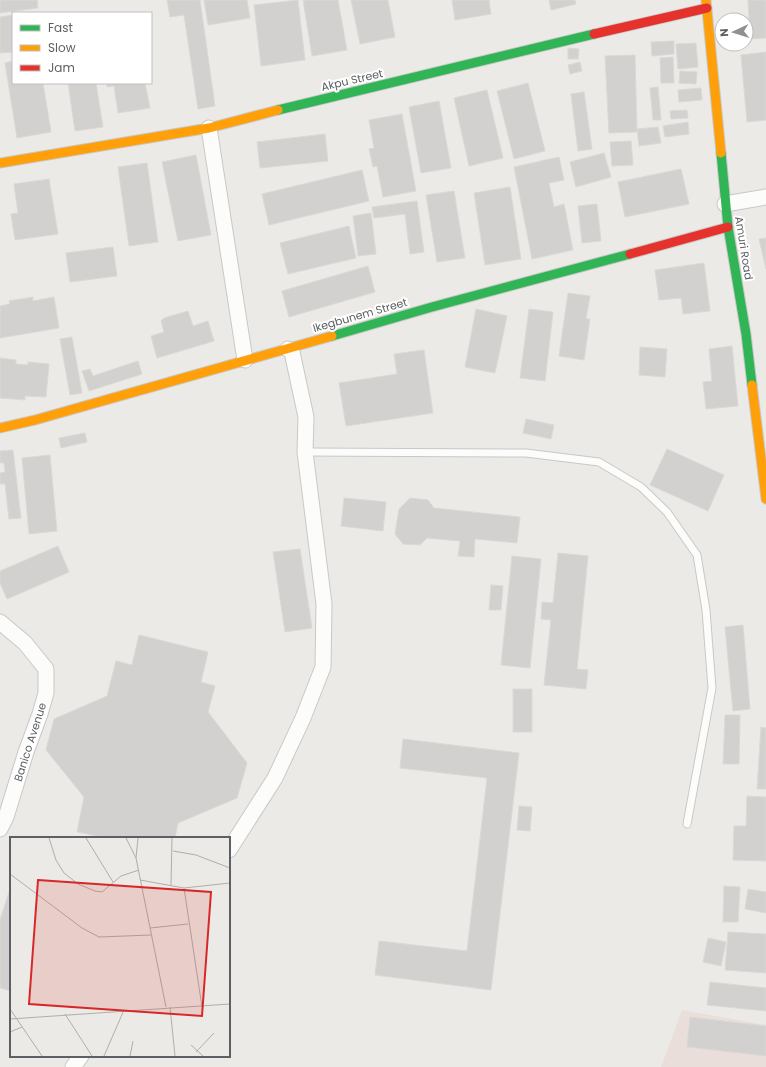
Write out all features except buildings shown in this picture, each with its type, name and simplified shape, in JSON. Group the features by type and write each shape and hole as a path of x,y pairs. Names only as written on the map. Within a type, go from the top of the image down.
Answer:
{"street":[{"name":"Akpu Street","path":"0,163 209,128 556,43 707,4"},
{"name":"Amuri Road","path":"707,4 725,204 746,334 766,500"},
{"path":"209,128 245,360"},
{"path":"725,204 766,197"},
{"name":"Ikegbunem Street","path":"0,428 35,420 432,307 728,227"},
{"path":"230,848 275,778 303,718 323,667 324,604 305,452 306,417 292,352 288,349"},
{"name":"Banico Avenue","path":"0,622 25,643 46,669 46,693 40,714 26,752 6,818 0,829"},
{"path":"74,1067 81,1057"}],"lane":[{"path":"305,452 526,453 599,462 641,487 667,512 697,555 706,610 712,688 687,824"}],"shaded area":[{"path":"682,1010 766,1025 766,1067 661,1067"}],"traffic: fast":[{"path":"278,110 594,34"},
{"path":"721,153 728,227 746,334 752,385"},
{"path":"332,336 432,307 630,254"}],"traffic: slow":[{"path":"706,0 721,153"},
{"path":"0,163 209,128 278,110"},
{"path":"0,428 35,420 332,336"},
{"path":"752,385 766,499"}],"traffic: jam":[{"path":"594,34 707,8"},
{"path":"630,254 728,227"}]}
